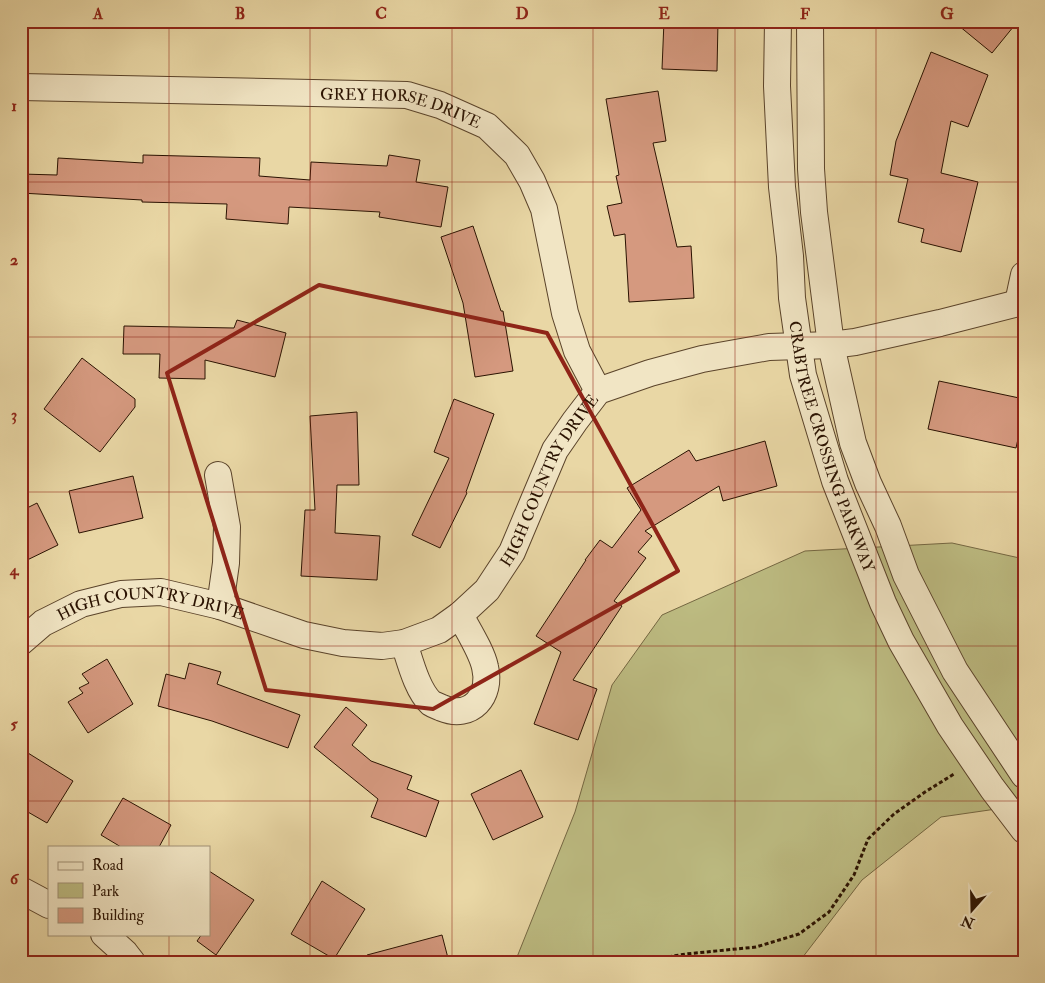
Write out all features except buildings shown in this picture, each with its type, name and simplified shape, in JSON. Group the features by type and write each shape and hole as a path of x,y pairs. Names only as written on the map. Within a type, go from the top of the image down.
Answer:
{"street":[{"name":"CRABTREE CROSSING PARKWAY","path":"778,21 777,86 782,187 790,256 792,298 803,375 835,481 883,603 902,641 950,726 992,788 1024,830"},
{"name":"CRABTREE CROSSING PARKWAY","path":"810,21 811,169 814,212 831,345 853,443 906,574 956,671 1024,775"},
{"name":"GREY HORSE DRIVE","path":"21,87 407,95 440,105 487,126 517,155 532,181 544,209 565,313 577,351 598,391"},
{"path":"1021,304 1024,274"},
{"name":"HIGH COUNTRY DRIVE","path":"21,642 43,623 81,604 121,594 162,592 220,606 304,635 343,643 382,646 404,643 439,630 460,615 487,590 512,552 555,450 598,391 650,373 702,359 770,347 831,345 855,342 1021,304"},
{"path":"218,475 227,527 226,563 220,606"},
{"path":"404,643 417,681 432,703 450,711 468,710 480,701 487,686 485,667 460,615"},
{"path":"21,890 48,904"},
{"path":"106,936 132,962"}],"path":[{"path":"636,962 686,954 756,947 798,934 829,912 854,875 868,839 894,814 956,773"}],"highlighted area":[{"path":"319,285 547,333 678,571 433,709 266,690 167,373"}],"green space":[{"path":"952,543 1024,559 1024,805 941,817 862,880 799,962 515,962 575,812 612,685 662,615 805,551"}]}
